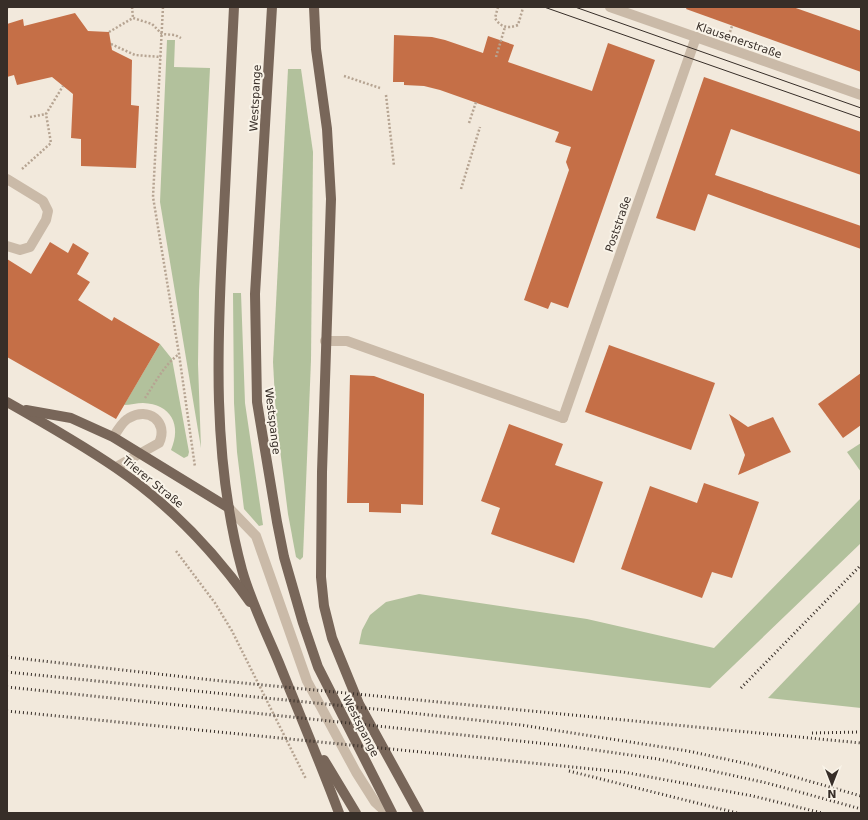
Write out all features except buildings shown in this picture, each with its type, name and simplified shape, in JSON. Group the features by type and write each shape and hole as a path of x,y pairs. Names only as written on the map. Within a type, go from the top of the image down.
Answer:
{"main road":[{"path":"234,7 220,292 218,404 221,454 228,508 242,571 257,612 310,736 339,813"},
{"name":"Westspange","path":"272,7 255,294 257,402 284,557 318,667 392,813"},
{"name":"Westspange","path":"314,7 316,49 327,129 331,199 325,341 320,577 324,606 332,638 359,704 419,813"},
{"name":"Trierer Straße","path":"7,402 116,468 150,493 183,523 230,574 257,612"},
{"path":"18,408 71,418 113,437 228,508"},
{"path":"310,736 356,813"}],"street":[{"name":"Klausenerstraße","path":"610,7 861,95"},
{"name":"Poststraße","path":"325,341 347,341 563,418 696,37"},
{"path":"7,246 20,250 30,247 46,220 48,211 43,201 9,180"},
{"path":"113,437 128,418 141,413 154,417 161,426 162,437 159,443 116,468"},
{"path":"228,508 256,536 307,681 356,772 375,802 387,813"}],"path":[{"path":"132,7 133,18"},
{"path":"163,7 153,198 195,457 194,472"},
{"path":"498,7 495,18 498,23 505,27 518,25 523,8"},
{"path":"109,32 133,18 152,24 162,34 176,35 181,38"},
{"path":"496,57 505,27"},
{"path":"111,44 134,56 161,57"},
{"path":"344,76 380,88"},
{"path":"9,180 51,143 46,114 63,86"},
{"path":"386,95 394,166"},
{"path":"469,123 476,102"},
{"path":"30,117 46,114"},
{"path":"461,189 480,127"},
{"path":"142,403 172,359 179,354"},
{"path":"176,551 215,603 232,632 309,785"}],"green space":[{"path":"167,40 175,40 174,67 210,68 199,291 198,364 201,448 160,202"},
{"path":"288,69 301,69 313,152 311,360 303,557 300,560 296,557 288,514 276,417 273,362"},
{"path":"233,293 241,293 245,403 263,525 259,526 244,509 237,452 234,403"},
{"path":"160,344 172,359 189,452 188,456 184,458 171,450 175,432 172,418 167,412 161,407 153,404 143,403 124,405"},
{"path":"861,443 861,472 847,452"},
{"path":"861,498 861,543 710,688 359,644 362,630 370,615 386,602 419,594 587,619 714,648"},
{"path":"861,601 861,708 768,698"}],"tram line":[{"path":"7,8 11,7"},
{"path":"544,7 861,118"},
{"path":"575,7 861,108"}],"railway":[{"path":"741,688 861,565"},
{"path":"7,657 212,680 861,743"},
{"path":"7,672 385,710"},
{"path":"7,687 567,746 658,759 767,783 861,809"},
{"path":"384,710 521,725 688,751 753,765 861,796"},
{"path":"7,711 623,772 753,796 822,813"},
{"path":"812,733 861,732"},
{"path":"569,771 737,813"}]}
